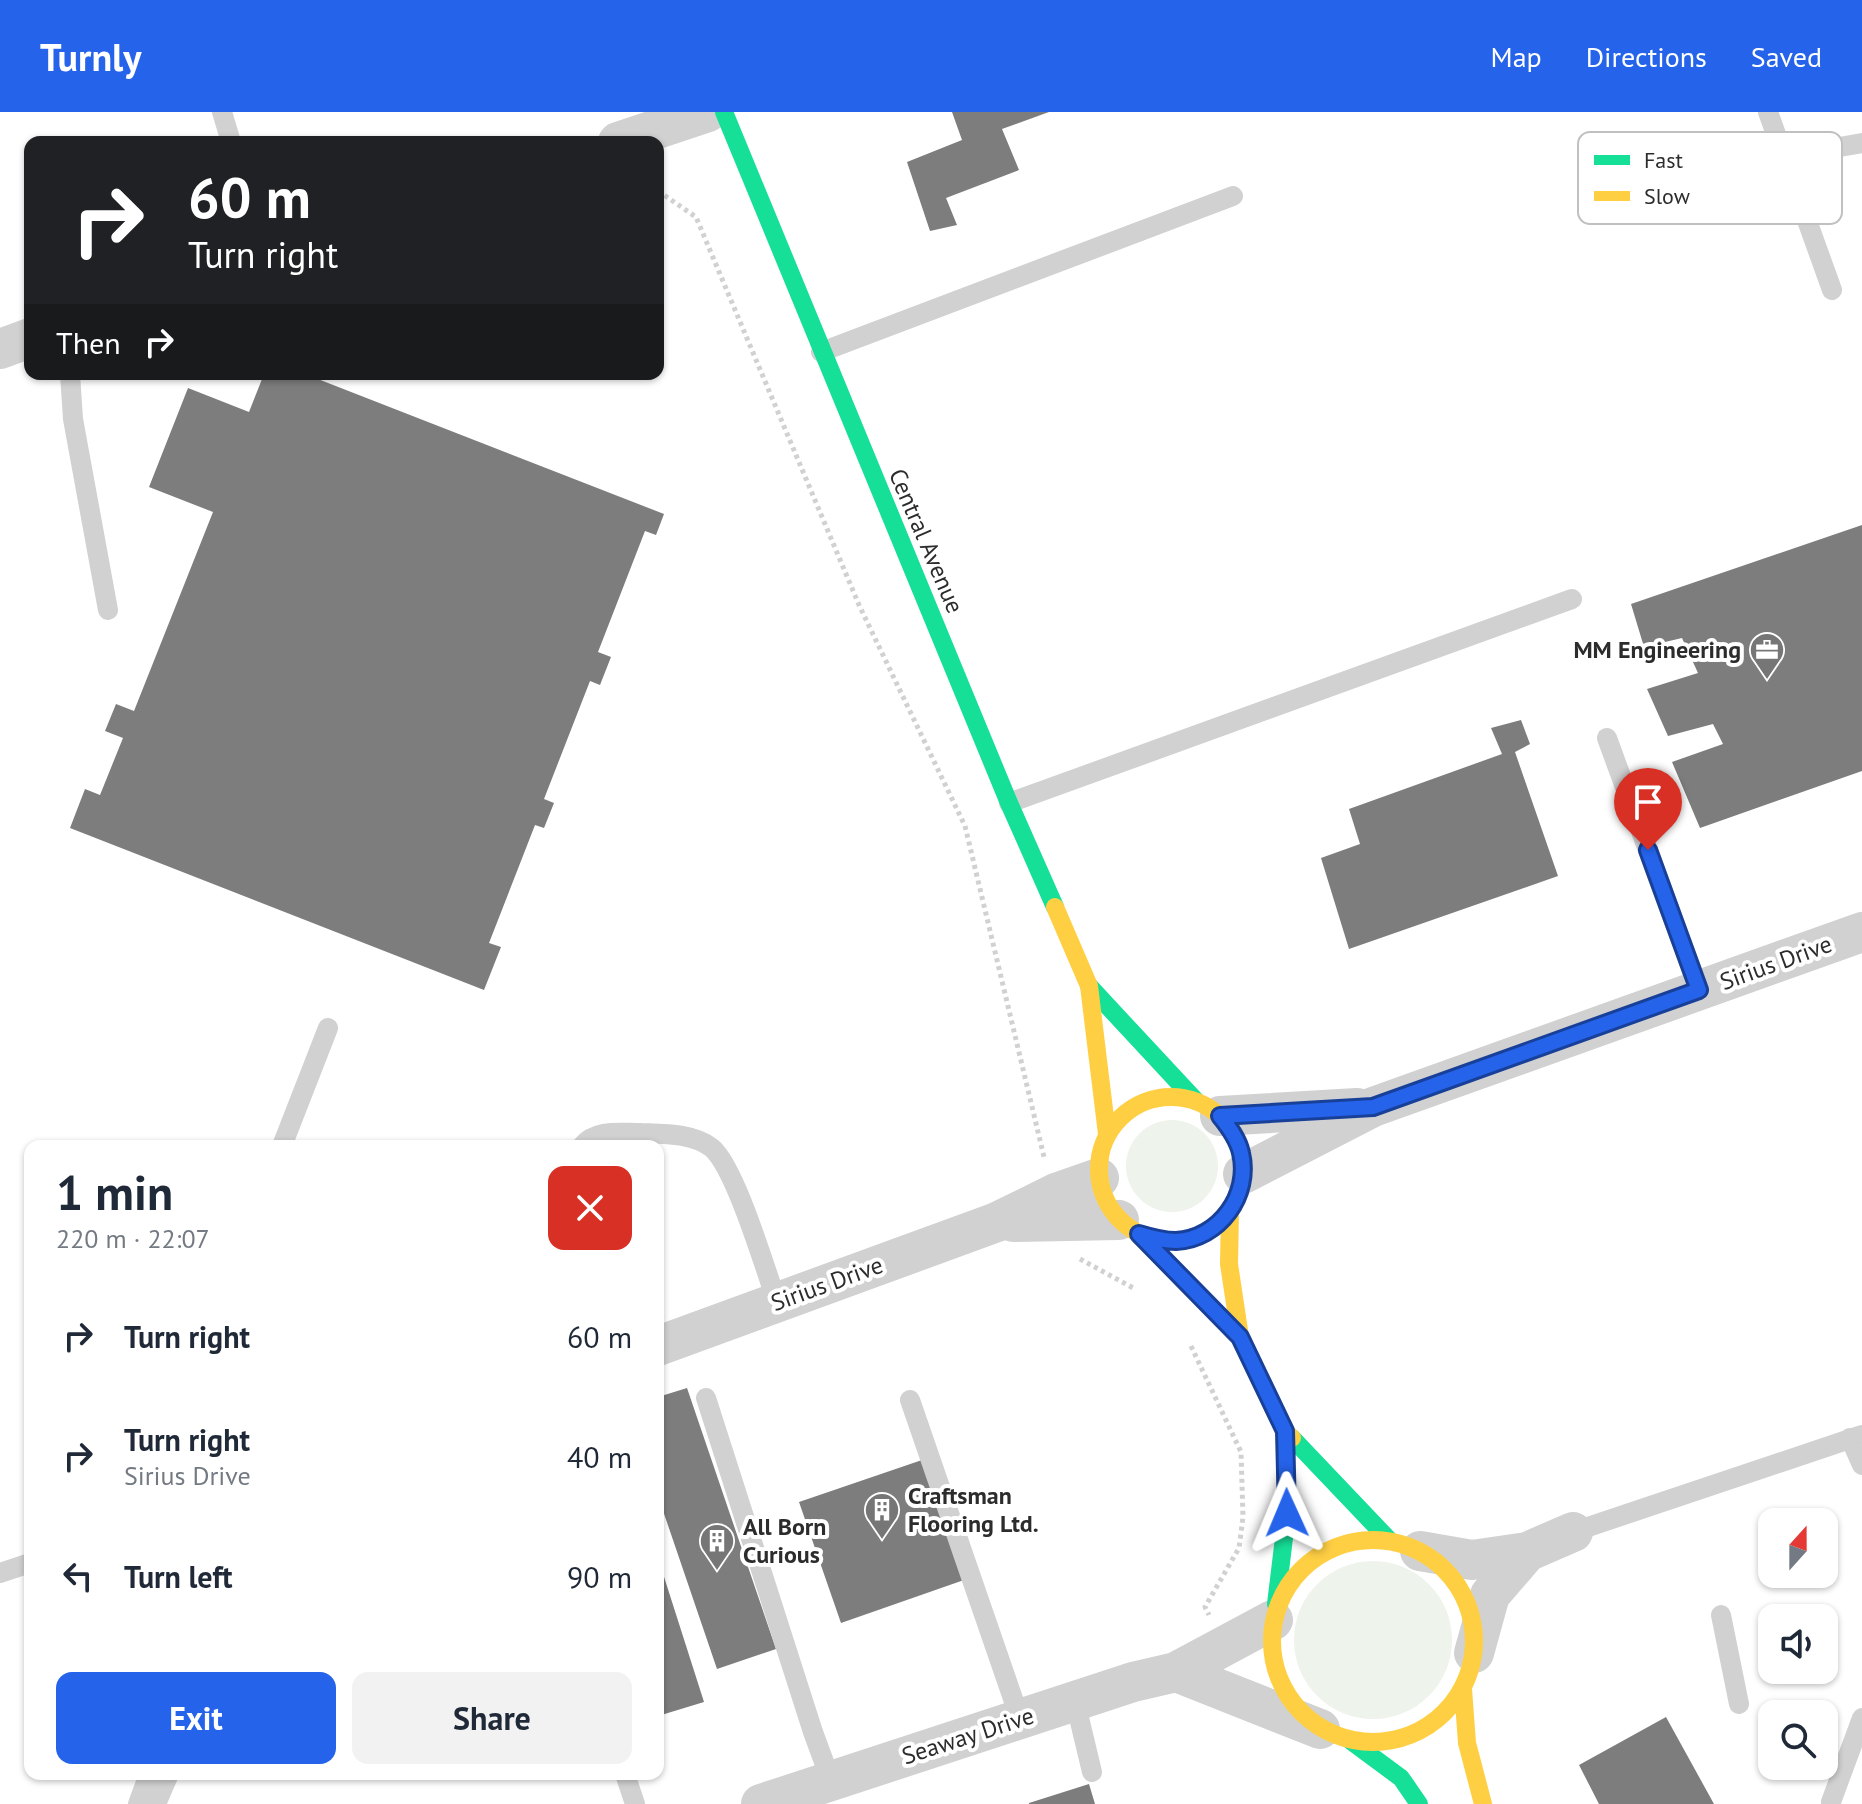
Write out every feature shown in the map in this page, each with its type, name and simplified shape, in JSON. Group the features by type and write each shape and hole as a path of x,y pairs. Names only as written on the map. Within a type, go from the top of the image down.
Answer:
{"street":[{"path":"636,136 708,112"},
{"name":"Central Avenue","path":"724,112 1009,803 1089,986 1107,1134"},
{"path":"0,349 24,340"},
{"name":"Sirius Drive","path":"1243,1174 1373,1107 1862,932"},
{"name":"Central Avenue","path":"1089,986 1208,1109"},
{"path":"1129,1227 1159,1240 1179,1241 1198,1236 1216,1226 1230,1211 1239,1193 1243,1174 1237,1143 1208,1109 1168,1096 1140,1103 1121,1115 1107,1134 1100,1155 1099,1178 1105,1200 1129,1227 1240,1337"},
{"name":"Sirius Drive","path":"1208,1109 1373,1107"},
{"name":"Sirius Drive","path":"664,1344 997,1222 1059,1206 1099,1178"},
{"name":"Sirius Drive","path":"1059,1206 1129,1227"},
{"path":"1230,1211 1229,1264 1240,1337 1285,1431 1405,1546 1451,1577 1471,1612 1467,1743 1483,1804"},
{"path":"1285,1431 1287,1513 1274,1616 1273,1662 1289,1700 1401,1778 1419,1804"},
{"path":"1274,1616 1292,1579 1319,1555 1353,1541 1405,1546 1472,1560 1527,1552 1573,1532"},
{"path":"1176,1672 1336,1735 1384,1743 1416,1734 1443,1715 1469,1671 1490,1595 1527,1552"},
{"name":"Seaway Drive","path":"761,1804 1133,1682 1176,1672 1274,1616"}],"lane":[{"path":"222,112 229,136"},
{"path":"1768,112 1775,132"},
{"path":"1842,147 1862,143"},
{"path":"821,352 1233,196"},
{"path":"1808,224 1832,290"},
{"path":"70,380 73,419 108,610"},
{"path":"1009,803 1572,599"},
{"path":"1607,738 1699,990"},
{"path":"284,1140 328,1028"},
{"path":"589,1140 607,1132 676,1135 710,1146 723,1160 777,1302"},
{"path":"706,1398 831,1781"},
{"path":"910,1400 1020,1719"},
{"path":"1573,1532 1856,1436 1862,1465"},
{"path":"0,1573 24,1565"},
{"path":"1721,1615 1739,1704"},
{"path":"1075,1701 1092,1772"},
{"path":"1831,1802 1862,1718"},
{"path":"138,1804 147,1780"},
{"path":"156,1804 166,1780"},
{"path":"627,1780 635,1804"}],"path":[{"path":"664,195 696,217 859,605 965,826 1043,1155 1078,1258 1145,1294"},
{"path":"1186,1336 1241,1452 1243,1517 1239,1548 1205,1607 1222,1647"}],"shaded area":[{"path":"1172,1120 1190,1123 1205,1133 1215,1148 1218,1166 1215,1184 1205,1199 1190,1209 1172,1212 1154,1209 1139,1199 1129,1184 1126,1166 1129,1148 1139,1133 1154,1123"},
{"path":"1373,1561 1403,1567 1429,1584 1446,1610 1452,1640 1446,1670 1429,1696 1403,1713 1373,1719 1343,1713 1317,1696 1300,1670 1294,1640 1300,1610 1317,1584 1343,1567"}],"building":[{"path":"952,112 1049,112 1002,129 1019,170 946,198 957,225 930,231 907,162 962,140"},
{"path":"262,380 320,380 664,514 656,535 645,531 598,652 611,657 600,685 590,681 544,799 554,803 544,828 535,825 489,943 501,947 484,990 70,828 85,789 100,795 123,738 105,731 116,704 134,711 213,512 149,487 188,388 249,412"},
{"name":"MM Engineering","path":"1862,525 1862,771 1700,828 1672,762 1723,744 1713,724 1668,736 1647,689 1698,673 1682,638 1644,647 1631,604"},
{"path":"1521,720 1530,744 1515,752 1558,876 1349,949 1321,858 1360,844 1349,809 1502,754 1491,728"},
{"name":"All Born Curious","path":"687,1388 776,1649 717,1669 664,1514 664,1395"},
{"name":"Craftsman Flooring Ltd.","path":"922,1460 964,1580 841,1623 799,1502"},
{"path":"664,1577 704,1702 664,1714"},
{"path":"1666,1717 1714,1804 1599,1804 1579,1765"},
{"path":"1089,1784 1095,1804 1029,1804 1029,1803"}],"traffic: fast":[{"path":"724,112 1009,803 1055,907"},
{"path":"1089,986 1196,1101"},
{"path":"1139,1234 1240,1337"},
{"path":"1276,1604 1287,1513 1285,1431"},
{"path":"1292,1438 1390,1541"},
{"path":"1351,1741 1401,1778 1419,1804"}],"traffic: slow":[{"path":"1055,907 1089,986 1107,1134"},
{"path":"1171,1097 1198,1103 1222,1118 1237,1142 1243,1169 1237,1196 1222,1220 1198,1235 1171,1241 1144,1235 1120,1220 1105,1196 1099,1169 1105,1142 1120,1118 1144,1103 1171,1097"},
{"path":"1230,1211 1229,1264 1240,1337 1285,1431 1292,1438"},
{"path":"1373,1540 1412,1548 1444,1570 1466,1602 1474,1641 1466,1680 1444,1712 1412,1734 1373,1742 1334,1734 1302,1712 1280,1680 1272,1641 1280,1602 1302,1570 1334,1548 1373,1540"},
{"path":"1463,1689 1467,1743 1483,1804"}],"place":[{"name":"MM Engineering","path":"1767,681"},
{"name":"Craftsman Flooring Ltd.","path":"882,1541"},
{"name":"All Born Curious","path":"717,1572"}],"route":[{"path":"1287,1513 1285,1431 1240,1337 1139,1234 1159,1240 1179,1241 1198,1236 1216,1226 1230,1211 1239,1193 1243,1174 1241,1153 1233,1133 1220,1116 1373,1107 1699,990 1648,850"}]}
